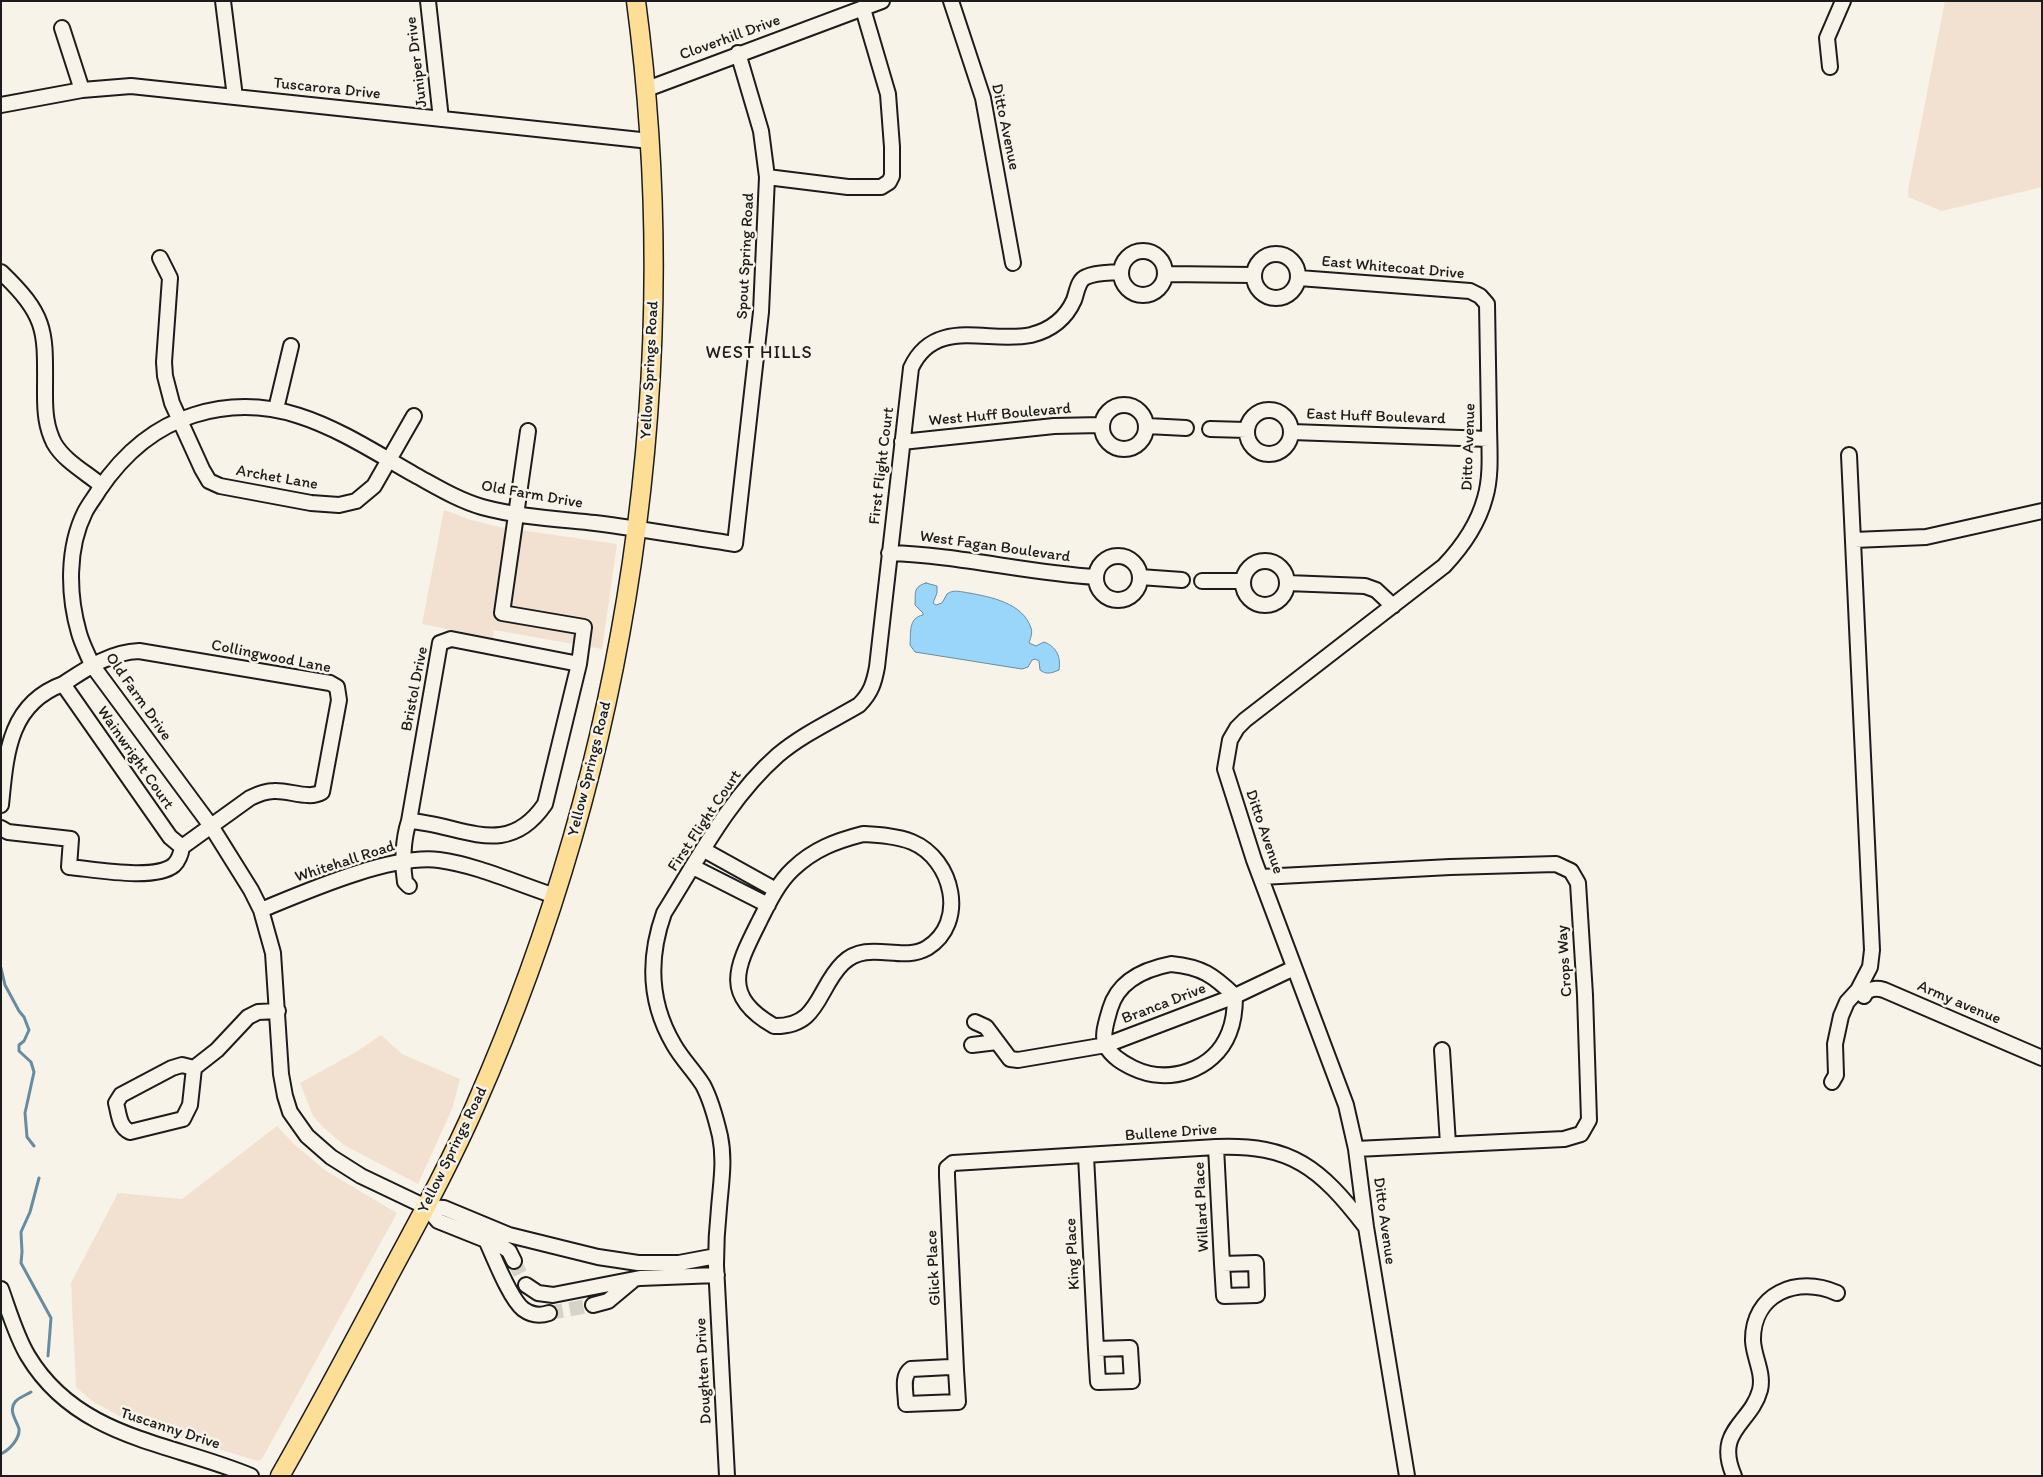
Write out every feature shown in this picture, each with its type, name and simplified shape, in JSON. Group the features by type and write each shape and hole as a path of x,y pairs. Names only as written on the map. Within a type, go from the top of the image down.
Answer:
{"main road":[{"name":"Yellow Springs Road","path":"280,1476 426,1207 484,1086 519,1000 555,896 587,786 618,647 637,528 647,442 652,336 653,251 647,88 636,1"}],"street":[{"path":"223,1 235,97"},
{"name":"Juniper Drive","path":"428,1 441,119"},
{"name":"Cloverhill Drive","path":"647,88 882,1"},
{"name":"Ditto Avenue","path":"950,1 983,98 1013,263"},
{"path":"1830,66 1827,38 1843,1"},
{"path":"768,177 848,187 881,187 889,182 892,176 892,147 888,94 863,8"},
{"path":"62,28 82,90"},
{"name":"Spout Spring Road","path":"637,528 735,544 761,312 768,177 761,131 738,53"},
{"name":"Tuscarora Drive","path":"1,105 82,90 131,86 650,142"},
{"path":"1144,250 1152,252 1160,258 1166,274 1158,290 1142,295 1133,293 1126,288 1120,272 1122,263 1128,256 1144,250"},
{"name":"East Whitecoat Drive","path":"1277,254 1286,256 1293,261 1299,278 1291,293 1284,298 1275,299 1266,297 1259,292 1253,275 1261,260 1268,255 1277,254"},
{"name":"Archet Lane","path":"160,258 170,278 164,362 165,376 172,404 209,481 220,486 311,503 339,505 356,501 374,486 414,416"},
{"path":"1,272 19,289 41,322 45,350 45,415 55,444 65,456 102,486"},
{"name":"First Flight Court","path":"716,1265 717,1225 723,1165 720,1136 703,1086 674,1045 663,1023 655,998 653,950 664,913 745,788 778,755 814,730 860,705 868,697 872,689 877,668 911,368 915,358 932,342 953,335 1029,335 1050,328 1068,310 1081,280 1087,276 1120,272"},
{"path":"1166,274 1253,275"},
{"name":"East Whitecoat Drive","path":"1299,278 1470,291 1484,298"},
{"name":"Ditto Avenue","path":"1407,1476 1366,1227 1356,1149 1346,1105 1294,968 1224,769 1230,740 1236,728 1444,566 1469,535 1485,498 1488,484 1487,304 1484,298"},
{"path":"276,408 291,346"},
{"path":"1125,404 1136,407 1144,415 1147,426 1145,435 1140,443 1132,448 1123,449 1114,447 1107,442 1102,434 1101,425 1105,414 1114,406 1125,404"},
{"name":"Old Farm Drive","path":"426,1207 361,1176 331,1157 307,1136 290,1112 281,1074 273,953 261,910 251,890 211,826 92,665 79,635 72,591 71,569 77,533 85,512 102,486 133,450 148,438 179,419 225,408 247,406 276,408 322,424 443,491 482,507 516,514 637,528"},
{"name":"East Huff Boulevard","path":"1270,410 1279,412 1286,417 1292,432 1286,447 1272,454 1257,451 1248,438 1247,430 1255,416 1262,411 1270,410"},
{"name":"West Huff Boulevard","path":"902,442 1054,426 1101,425"},
{"path":"1147,426 1186,428"},
{"path":"1210,429 1247,430"},
{"path":"409,821 438,825 471,834 496,837 520,830 537,816 544,804 579,664 584,627 502,613 528,430"},
{"name":"East Huff Boulevard","path":"1292,432 1489,439"},
{"path":"1832,1082 1836,1075 1835,1044 1840,1016 1847,1002 1858,990 1870,967 1872,950 1849,455"},
{"path":"1854,540 1926,537 2042,511"},
{"name":"West Fagan Boulevard","path":"889,553 925,554 1055,575 1096,577"},
{"path":"1118,556 1133,562 1137,566 1140,577 1139,586 1134,593 1127,598 1118,600 1102,594 1096,577 1099,567 1107,559 1118,556"},
{"path":"1266,560 1276,564 1284,572 1288,583 1284,595 1276,603 1264,606 1252,602 1248,598 1244,593 1242,581 1246,570 1254,563 1266,560"},
{"path":"1140,577 1182,580"},
{"path":"1202,581 1242,581"},
{"path":"1288,583 1365,586 1376,590 1393,606"},
{"name":"Bristol Drive","path":"410,889 404,882 404,837 409,821 440,643 451,639 579,664"},
{"name":"Collingwood Lane","path":"92,665 120,653 138,651 330,683 337,688 340,700 322,792 316,796 274,791 262,793 250,798 211,826"},
{"path":"1,806 6,755 14,732 24,713 33,703 53,688 63,684 92,665"},
{"name":"Wainwright Court","path":"63,684 170,837 182,847"},
{"path":"1,828 8,832 71,839 69,866 130,873 162,870 173,866 178,860 182,847 211,826"},
{"path":"863,834 885,835 913,842 933,856 946,875 951,890 952,908 947,924 938,939 926,948 914,952 880,951 861,953 844,962 834,972 813,1010 804,1018 792,1024 774,1026 750,1010 738,987 738,970 744,952 776,890 798,864 838,840 863,834"},
{"path":"704,850 776,890"},
{"name":"Whitehall Road","path":"261,910 355,875 405,861 438,860 458,864 555,896"},
{"name":"Crops Way","path":"1261,877 1547,864 1564,867 1574,876 1578,884 1585,995 1589,1120 1581,1134 1564,1139 1356,1149"},
{"path":"693,867 768,904"},
{"name":"Branca Drive","path":"1106,1046 1104,1034 1112,1004 1122,988 1136,976 1154,967 1171,964 1198,968 1220,981 1235,996"},
{"name":"Branca Drive","path":"975,1022 986,1027 1010,1059 1018,1060 1106,1046 1235,996 1294,968"},
{"name":"Army avenue","path":"1864,996 1868,991 1884,990 2042,1058"},
{"path":"1106,1046 1113,1056 1145,1074 1164,1076 1181,1074 1198,1067 1214,1055 1224,1044 1230,1033 1235,996"},
{"path":"194,1068 182,1066 172,1068 121,1095 116,1104 122,1126 125,1130 130,1132 183,1119 190,1105 194,1068 217,1050 248,1017 258,1012 278,1011"},
{"path":"972,1045 997,1042"},
{"path":"1442,1050 1448,1144"},
{"name":"Bullene Drive","path":"949,1165 953,1163 1242,1146 1274,1152 1292,1158 1316,1172 1340,1193 1366,1227"},
{"name":"Willard Place","path":"1216,1148 1222,1264"},
{"name":"King Place","path":"1086,1156 1096,1349"},
{"name":"Glick Place","path":"949,1165 947,1176 956,1370"},
{"path":"1340,1193 1360,1181"},
{"path":"426,1207 444,1208 509,1235 606,1258 638,1263 716,1265"},
{"path":"426,1207 438,1221 503,1247 514,1260"},
{"path":"486,1240 514,1298 523,1309 534,1315 549,1313"},
{"path":"526,1285 538,1294 553,1295 633,1280 670,1276 716,1265"},
{"name":"Doughten Drive","path":"716,1265 727,1476"},
{"path":"593,1304 608,1301 633,1280"},
{"path":"1734,1476 1728,1450 1731,1438 1736,1426 1757,1400 1760,1387 1760,1374 1753,1344 1755,1324 1758,1316 1771,1299 1792,1287 1814,1285 1837,1293"},
{"name":"Tuscanny Drive","path":"1,1289 27,1355 47,1382 67,1402 94,1420 126,1435 214,1462 251,1476"}],"shaded area":[{"path":"1945,1 2042,1 2042,187 1942,211 1908,197 1908,190"},
{"path":"444,510 471,520 499,527 617,544 602,649 494,630 493,638 422,624"},
{"path":"381,1035 402,1054 460,1079 452,1109 418,1184 344,1145 313,1116 300,1083 356,1052"},
{"path":"277,1126 294,1144 326,1171 397,1213 262,1459 258,1461 130,1422 92,1401 76,1387 71,1283 118,1193 182,1199"}],"water":[{"path":"926,583 937,586 937,593 933,603 936,605 942,603 949,592 958,591 996,599 1014,607 1027,619 1031,628 1032,634 1029,643 1036,646 1044,642 1052,647 1059,657 1059,670 1049,673 1042,672 1039,661 1035,659 1032,660 1028,667 1022,669 915,652 910,645 911,627 915,619 923,615 915,605 916,591"}],"waterway":[{"path":"1,968 5,985 24,1017 29,1030 24,1041 19,1045 19,1051 31,1062 34,1072 25,1113 27,1137 34,1146"},
{"path":"39,1178 30,1212 21,1232 21,1263 51,1318 48,1356"},
{"path":"1,1454 13,1444 19,1433 12,1409 13,1405 18,1399 31,1392"}],"tunnel":[{"path":"514,1261 526,1285"},
{"path":"549,1313 593,1305"}],"district":[{"name":"WEST HILLS","path":"759,353"}]}
